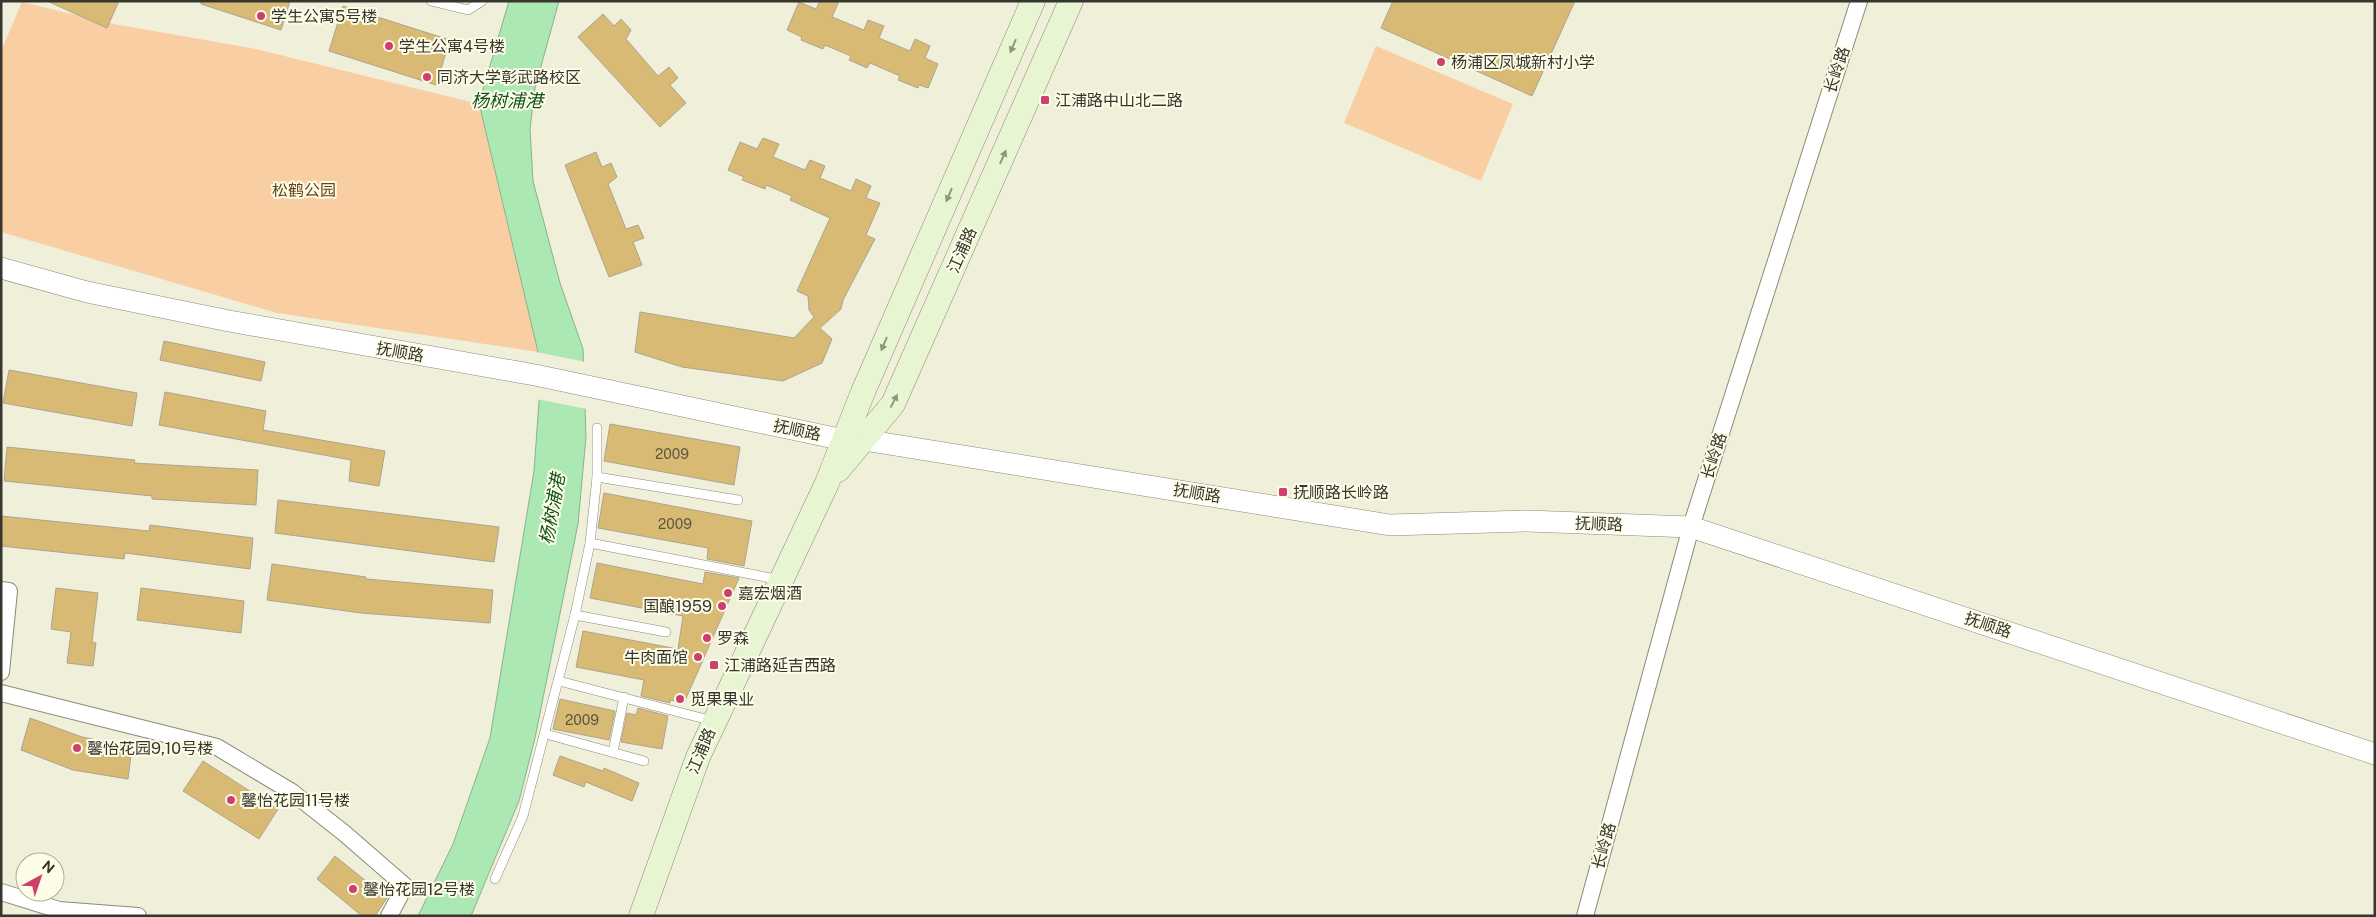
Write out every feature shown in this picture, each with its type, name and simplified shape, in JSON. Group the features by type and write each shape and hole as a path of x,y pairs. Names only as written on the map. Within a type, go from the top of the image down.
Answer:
{"main road":[{"name":"江浦路","path":"641,916 684,789 714,721 827,483 854,440 1033,1"},
{"name":"江浦路","path":"854,440 886,415 897,398 1071,1"}],"street":[{"name":"长岭路","path":"1585,916 1691,527 1859,1"},
{"name":"抚顺路","path":"1,268 60,286 115,298 535,375 854,440 1390,525 1527,521 1691,527 2375,754"},
{"path":"1,590 9,592 1,672"},
{"path":"1,693 217,747 292,792 344,833 405,886 389,916"},
{"path":"1,892 59,910 138,916"}],"lane":[{"path":"431,1 468,10 482,1"},
{"path":"495,879 523,816 546,734 575,615 590,543 597,477 597,428"},
{"path":"597,477 738,500"},
{"path":"590,543 781,580"},
{"path":"575,615 666,632"},
{"path":"559,681 714,721"},
{"path":"613,752 624,697"},
{"path":"546,734 644,761"}],"green space":[{"name":"松鹤公园","path":"22,2 114,24 256,49 479,104 538,352 277,313 1,232 1,51"},
{"path":"1376,46 1513,104 1481,181 1344,123"}],"water":[{"name":"杨树浦港","path":"509,1 559,1 535,88 530,129 533,181 560,283 583,349 586,437 578,524 535,738 519,801 471,916 418,916 453,844 490,738 534,471 539,402 538,352 479,103"}],"pier":[{"path":"536,352 586,362 587,409 536,399"}],"building":[{"path":"47,1 119,1 107,28"},
{"name":"学生公寓5号楼","path":"201,1 290,1 281,30 201,4"},
{"path":"820,1 839,1 832,17 864,30 868,20 884,26 879,38 910,51 915,39 930,46 925,58 938,64 928,88 919,85 918,88 898,80 900,76 870,63 867,68 849,60 851,56 825,45 823,49 801,40 802,37 787,30 799,2 816,9"},
{"path":"1393,1 1575,1 1532,96 1381,28"},
{"name":"学生公寓4号楼","path":"343,6 450,40 436,85 329,51"},
{"path":"603,14 614,26 621,19 631,30 626,39 658,76 669,67 678,78 670,85 686,103 660,127 578,37"},
{"path":"763,138 779,144 773,157 805,170 810,160 825,166 820,178 851,191 856,179 871,186 866,198 880,203 866,235 875,239 843,300 841,309 820,328 832,339 822,363 783,381 682,367 635,352 640,312 794,338 814,317 809,310 808,296 797,291 830,218 790,200 792,196 766,185 765,189 742,180 744,177 728,170 740,142 757,149"},
{"path":"596,152 602,167 611,163 617,177 608,184 626,229 638,225 644,238 633,242 642,265 609,277 565,165"},
{"path":"164,341 265,362 261,381 160,360"},
{"path":"9,370 137,393 132,426 3,403"},
{"path":"165,392 266,411 263,430 385,451 379,486 349,481 351,460 159,425"},
{"path":"610,424 740,447 734,485 604,461"},
{"path":"7,447 135,460 134,463 258,470 256,505 152,499 152,496 4,481"},
{"path":"604,493 752,521 744,566 707,559 708,548 598,528"},
{"path":"278,500 499,527 494,562 275,533"},
{"path":"1,516 149,531 150,525 253,538 250,569 125,553 124,559 1,546"},
{"path":"597,563 703,584 705,572 739,578 684,703 670,700 670,703 641,696 644,680 576,667 583,631 678,649 683,616 590,598"},
{"path":"272,564 366,577 366,579 493,590 490,623 361,613 267,600"},
{"path":"56,588 98,593 92,642 96,643 93,666 67,663 71,632 51,629"},
{"path":"141,588 244,601 241,633 137,620"},
{"path":"560,699 615,711 609,740 553,729"},
{"path":"638,708 668,716 662,749 621,742 627,713 636,715"},
{"name":"馨怡花园9,10号楼","path":"30,718 82,737 132,747 128,779 73,770 21,750"},
{"path":"560,756 603,771 604,768 639,783 632,801 586,782 584,787 553,775"},
{"name":"馨怡花园11号楼","path":"203,761 278,809 259,839 183,791"},
{"name":"馨怡花园12号楼","path":"335,856 387,898 375,916 362,916 317,879"}],"place":[{"name":"学生公寓5号楼","path":"261,16"},
{"name":"学生公寓4号楼","path":"389,46"},
{"name":"杨浦区凤城新村小学","path":"1441,62"},
{"name":"同济大学彰武路校区","path":"427,77"},
{"name":"江浦路中山北二路","path":"1045,100"},
{"name":"抚顺路长岭路","path":"1283,492"},
{"name":"嘉宏烟酒","path":"728,593"},
{"name":"国酿1959","path":"722,606"},
{"name":"罗森","path":"707,638"},
{"name":"牛肉面馆","path":"698,657"},
{"name":"江浦路延吉西路","path":"714,665"},
{"name":"觅果果业","path":"680,699"},
{"name":"馨怡花园9,10号楼","path":"77,748"},
{"name":"馨怡花园11号楼","path":"231,800"},
{"name":"馨怡花园12号楼","path":"353,889"}]}
